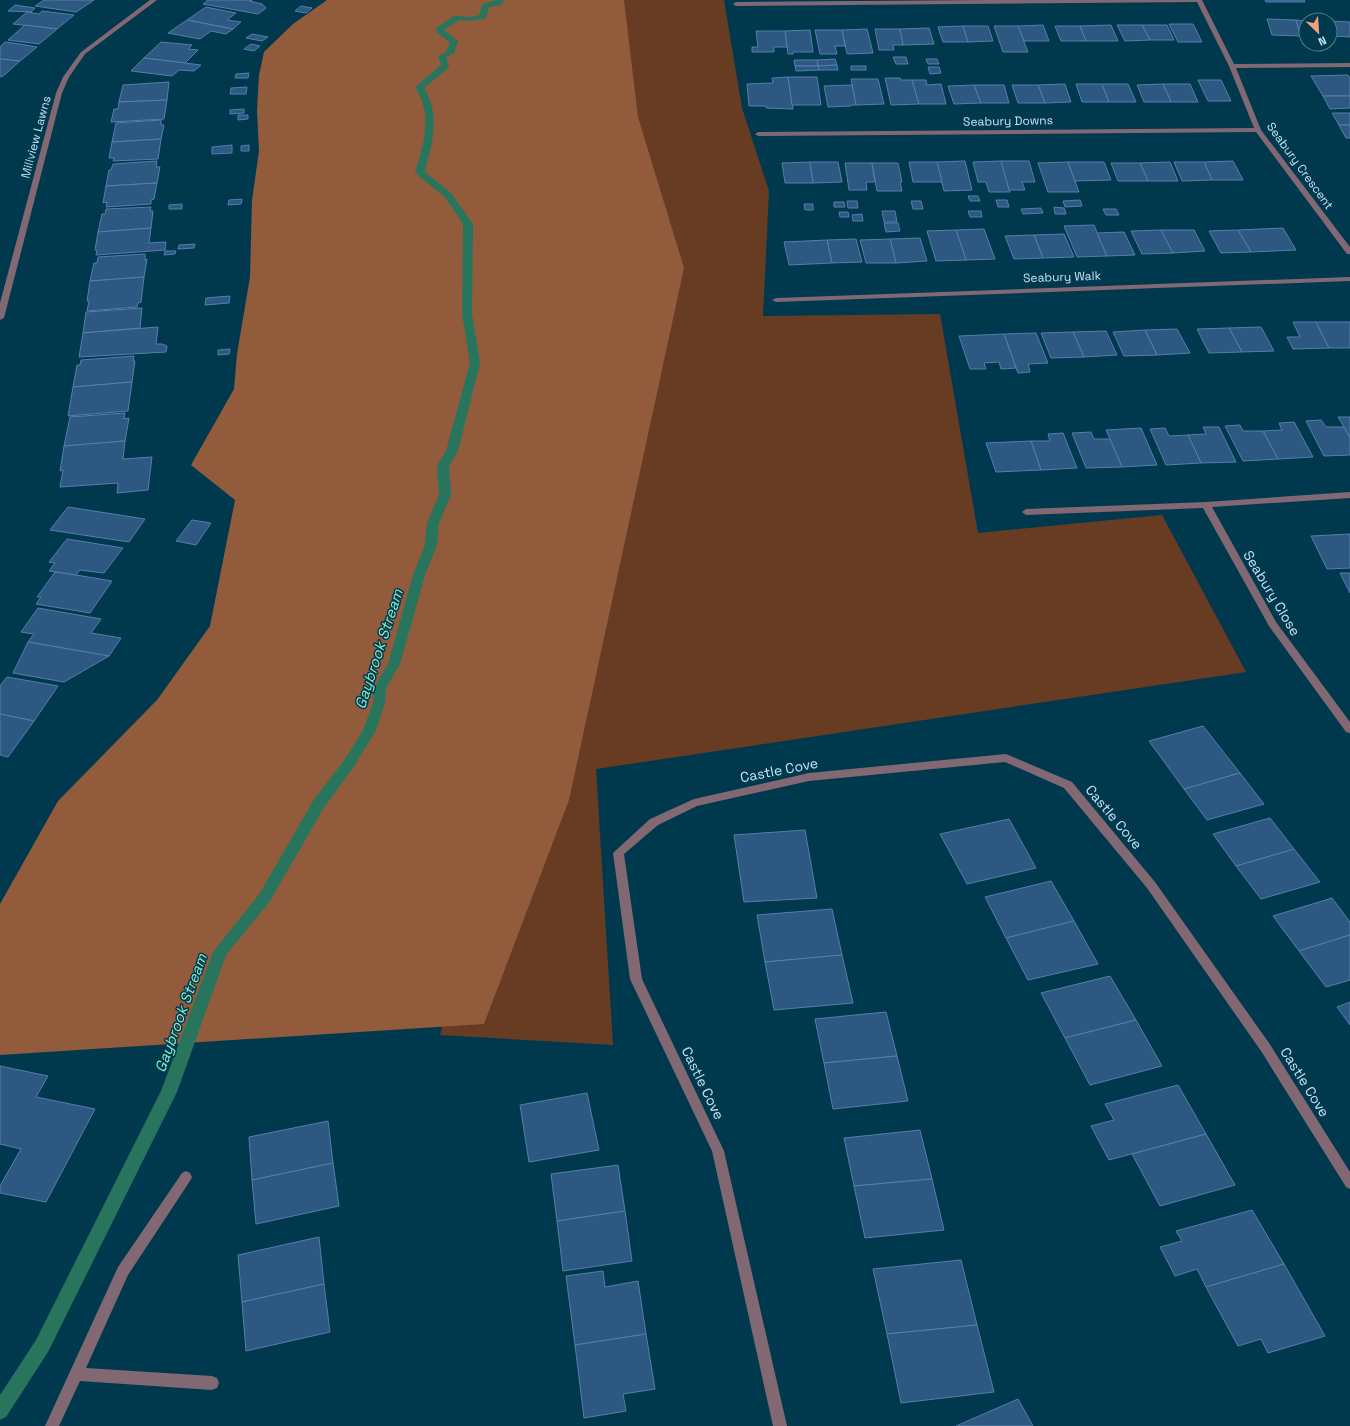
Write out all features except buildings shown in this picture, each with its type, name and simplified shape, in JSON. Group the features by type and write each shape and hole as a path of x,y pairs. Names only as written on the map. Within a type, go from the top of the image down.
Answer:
{"street":[{"name":"Millview Lawns","path":"0,318 59,93 66,77 83,53 154,0"},
{"path":"736,4 1199,0"},
{"name":"Seabury Crescent","path":"1199,0 1232,66 1258,130 1350,252"},
{"path":"1232,66 1350,65"},
{"name":"Seabury Downs","path":"758,134 1258,130"},
{"name":"Seabury Walk","path":"776,300 1350,278"},
{"path":"1026,512 1206,505 1350,495"},
{"name":"Seabury Close","path":"1206,505 1272,624 1350,729"},
{"name":"Castle Cove","path":"780,1426 718,1151 636,979 618,853 654,822 694,803 809,777 1006,758 1068,784 1151,885 1265,1046 1350,1183"},
{"path":"52,1426 123,1271 186,1177"},
{"path":"76,1374 212,1383"}],"shaded area":[{"path":"327,0 624,0 638,117 684,268 569,800 484,1024 0,1055 0,904 58,801 157,700 210,626 235,500 191,465 234,389 237,354 250,277 252,200 259,151 257,110 259,75 264,52 293,24"},
{"path":"567,0 724,0 742,108 769,191 763,316 940,314 978,533 1162,515 1246,672 596,769 613,1045 440,1035 577,518"}],"waterway":[{"name":"Gaybrook Stream","path":"0,1411 42,1346 169,1092 220,952 265,897 318,805 350,762 369,730 379,703 380,688 394,664 419,575 431,545 433,523 445,495 443,466 452,451 475,363 467,314 468,224 448,195 420,173 428,140 430,118 429,107 419,87 445,66 442,56 450,53 454,41 439,30 457,18 472,19 483,16 486,6 498,3 500,0"}]}
